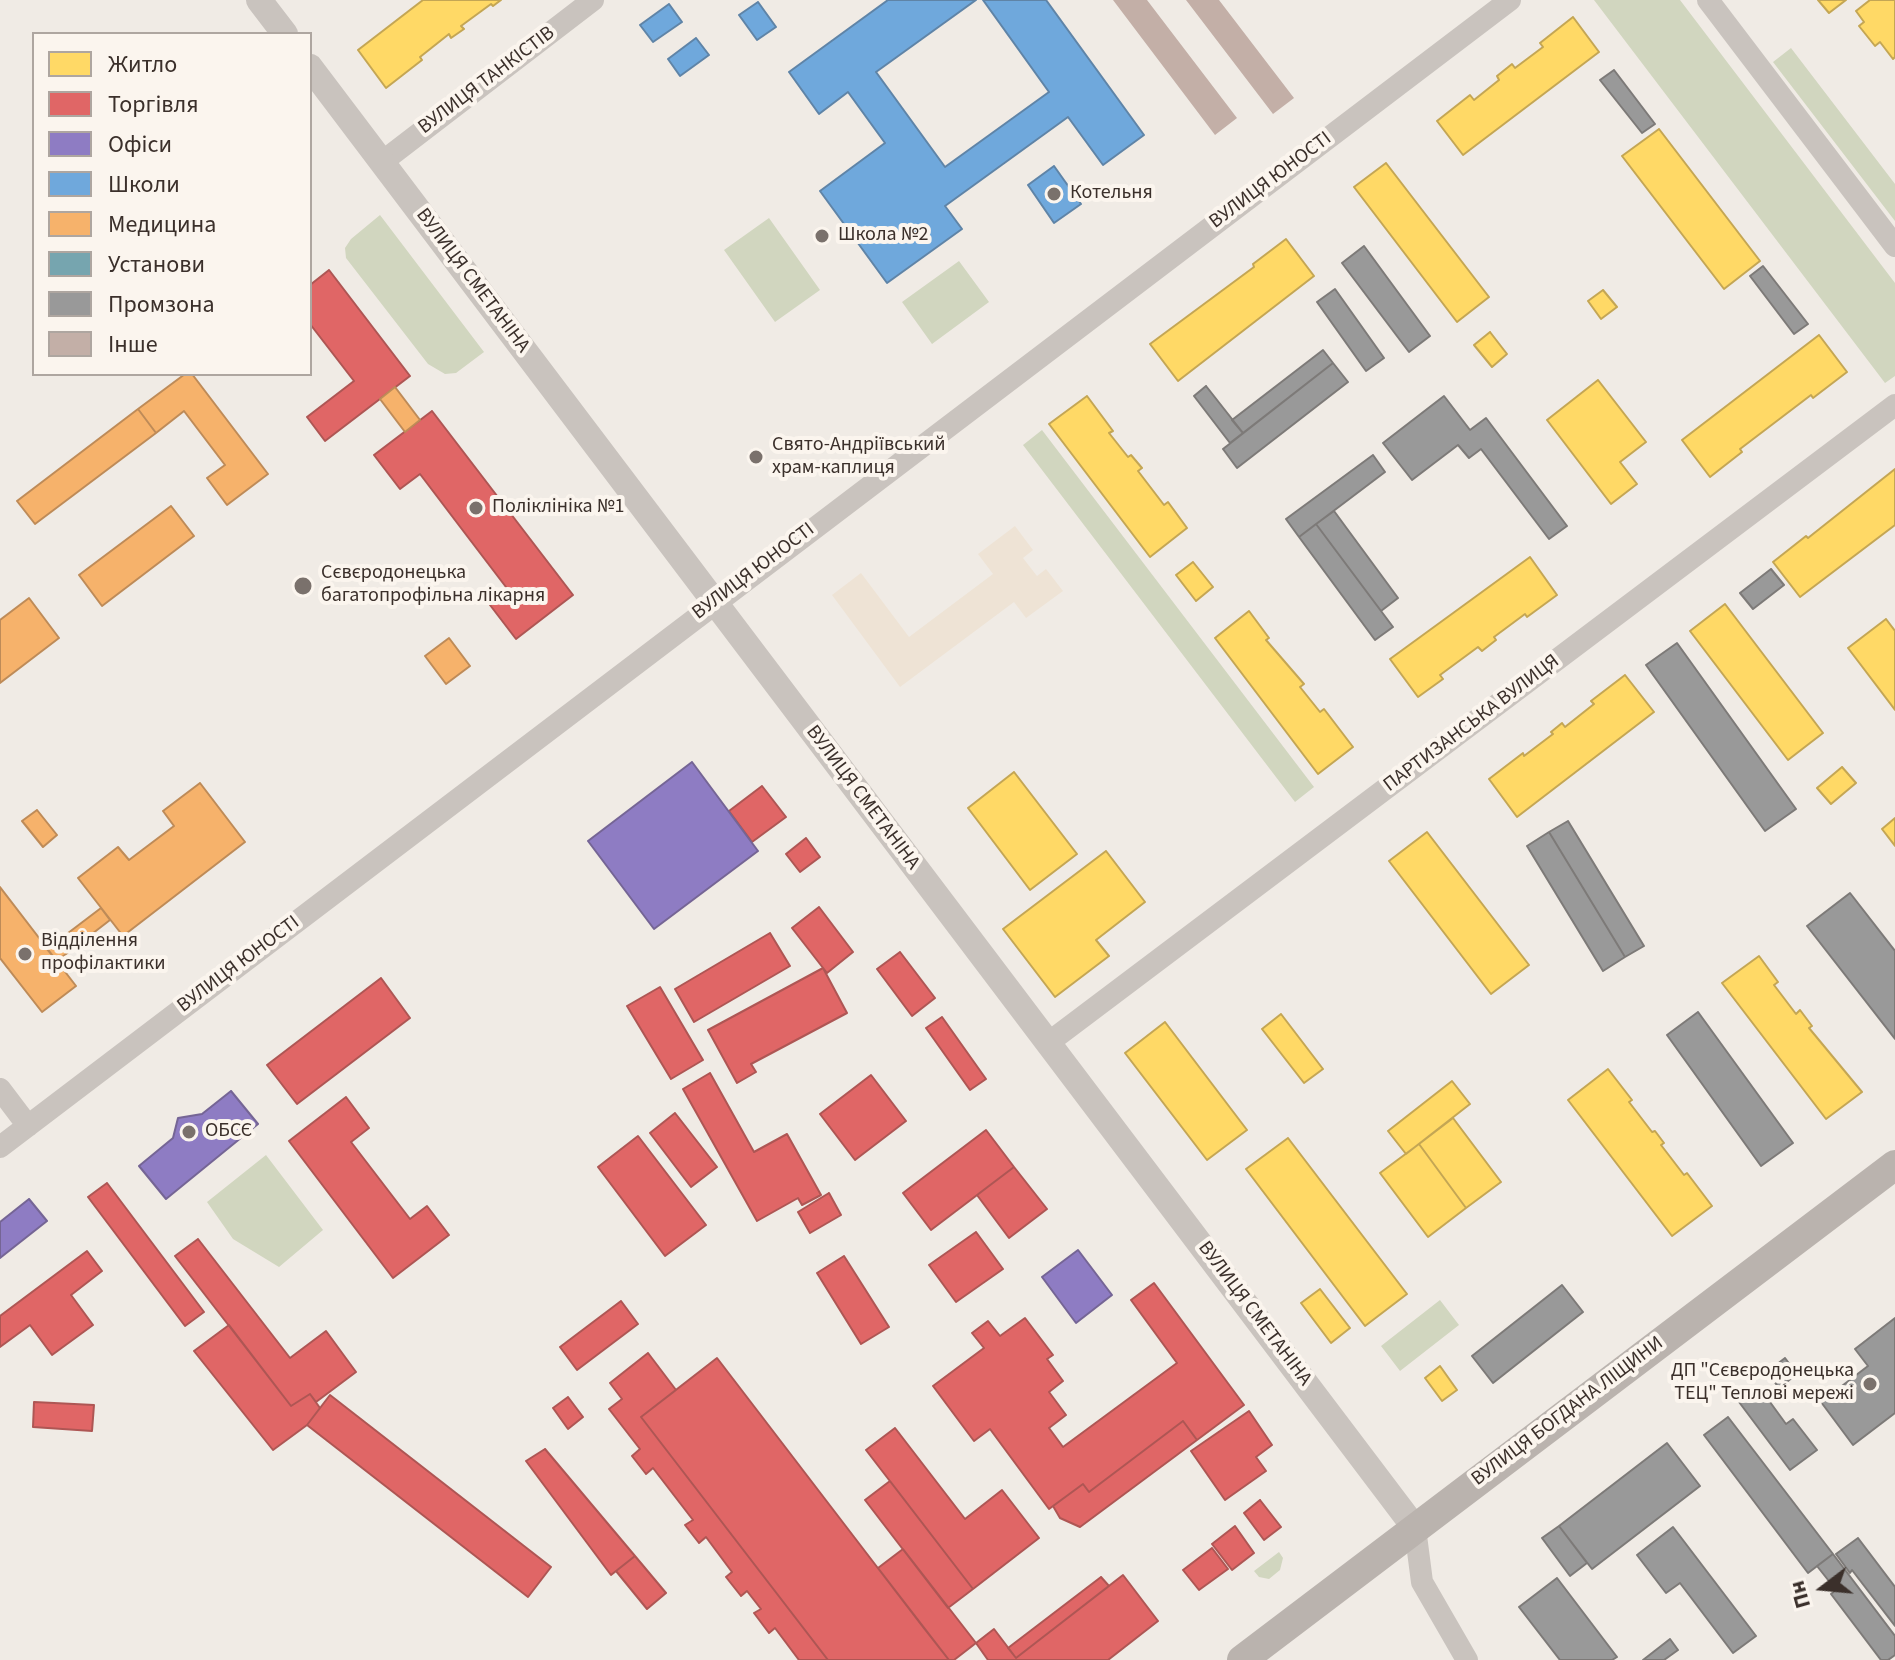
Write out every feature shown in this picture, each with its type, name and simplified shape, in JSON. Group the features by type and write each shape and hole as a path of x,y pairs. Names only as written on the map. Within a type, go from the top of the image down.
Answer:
{"main road":[{"name":"ВУЛИЦЯ БОГДАНА ЛІЩИНИ","path":"1242,1660 1895,1165"}],"street":[{"path":"259,0 283,32"},
{"name":"ВУЛИЦЯ ТАНКІСТІВ","path":"382,162 593,0"},
{"name":"ВУЛИЦЯ ЮНОСТІ","path":"0,1147 1510,0"},
{"path":"1708,0 1895,246"},
{"name":"ВУЛИЦЯ СМЕТАНІНА","path":"312,70 1415,1528"},
{"name":"ПАРТИЗАНСЬКА ВУЛИЦЯ","path":"1048,1043 1895,405"},
{"path":"0,1089 28,1126"},
{"path":"1415,1528 1422,1582 1467,1660"}],"green space":[{"path":"1594,0 1680,0 1895,283 1895,376 1885,383"},
{"path":"1791,48 1895,184 1895,221 1773,62"},
{"path":"380,215 484,352 456,373 445,374 428,364 346,258 345,248 351,239"},
{"path":"769,218 820,290 775,322 724,250"},
{"path":"959,261 989,302 932,344 902,302"},
{"path":"1042,430 1314,787 1295,802 1023,445"},
{"path":"266,1155 323,1230 279,1267 233,1239 207,1202"},
{"path":"1440,1300 1459,1325 1400,1371 1381,1346"},
{"path":"1279,1552 1283,1558 1280,1570 1269,1579 1259,1577 1254,1571"}],"shaded area":[{"path":"1015,526 1033,550 1023,558 1037,576 1046,569 1063,591 1026,618 1014,602 900,687 832,595 861,573 909,637 993,574 978,554"}],"building: Житло":[{"path":"423,0 501,0 461,26 464,29 451,38 449,34 386,88 358,50"},
{"path":"1818,0 1846,0 1829,13"},
{"path":"1870,0 1895,0 1893,59 1880,42 1875,46 1859,26 1864,22 1856,11"},
{"path":"1573,17 1599,52 1463,155 1437,121 1470,95 1474,100 1499,80 1497,76 1512,64 1515,68 1543,47 1540,43"},
{"path":"1659,129 1760,261 1724,289 1622,156"},
{"path":"1386,163 1489,297 1457,322 1354,187"},
{"path":"1286,239 1314,276 1178,381 1150,344 1254,267 1253,264"},
{"path":"1603,290 1617,307 1601,319 1588,301"},
{"path":"1490,332 1507,354 1492,367 1474,345"},
{"path":"1819,335 1847,372 1740,449 1742,452 1710,477 1682,440"},
{"path":"1598,380 1646,442 1620,462 1637,484 1611,504 1547,420"},
{"path":"1087,396 1113,431 1109,433 1128,457 1131,455 1142,468 1138,471 1164,505 1168,502 1187,528 1150,557 1049,424"},
{"path":"1895,469 1895,525 1800,597 1773,562"},
{"path":"1530,557 1557,595 1494,637 1496,640 1482,651 1478,647 1440,675 1443,679 1418,697 1390,659"},
{"path":"1193,562 1213,587 1196,601 1176,575"},
{"path":"1725,604 1823,733 1788,760 1690,631"},
{"path":"1249,611 1269,638 1266,640 1304,684 1300,687 1320,712 1324,709 1353,747 1318,774 1215,638"},
{"path":"1886,619 1895,631 1895,710 1848,648"},
{"path":"1625,675 1654,712 1517,817 1489,779 1553,734 1551,732 1562,723 1565,727 1594,704 1591,701"},
{"path":"1842,767 1856,783 1831,804 1817,788"},
{"path":"1014,772 1077,854 1030,890 968,808"},
{"path":"1895,818 1895,846 1882,829"},
{"path":"1427,832 1529,965 1491,994 1389,861"},
{"path":"1106,851 1145,902 1096,940 1109,956 1055,997 1003,929"},
{"path":"1759,956 1778,982 1774,985 1796,1014 1800,1010 1812,1026 1809,1028 1862,1092 1826,1119 1722,983"},
{"path":"1281,1014 1323,1069 1304,1083 1262,1029"},
{"path":"1165,1022 1247,1130 1207,1160 1125,1053"},
{"path":"1608,1069 1632,1100 1629,1102 1664,1143 1661,1145 1712,1206 1672,1236 1568,1100"},
{"path":"1452,1081 1470,1104 1406,1154 1388,1131"},
{"path":"1453,1118 1501,1182 1466,1208 1419,1144"},
{"path":"1288,1138 1407,1294 1365,1326 1246,1169"},
{"path":"1419,1144 1466,1208 1428,1237 1380,1173"},
{"path":"1320,1289 1350,1328 1331,1343 1301,1303"},
{"path":"1440,1366 1457,1390 1442,1401 1425,1378"}],"building: Торгівля":[{"path":"329,270 410,376 325,441 307,417 354,381 312,327 312,283"},
{"name":"Поліклініка №1","path":"432,411 573,595 516,639 490,605 509,591 420,474 400,489 374,455"},
{"path":"762,786 786,817 752,842 729,811"},
{"path":"806,838 820,857 800,872 786,854"},
{"path":"819,907 853,952 827,973 792,928"},
{"path":"770,933 790,966 694,1022 675,989"},
{"path":"900,952 935,998 912,1016 877,969"},
{"path":"823,968 847,1013 751,1064 756,1072 737,1083 708,1030"},
{"path":"381,978 410,1018 297,1104 267,1065"},
{"path":"660,987 703,1060 671,1079 627,1006"},
{"path":"942,1017 986,1079 970,1090 926,1028"},
{"path":"710,1073 754,1152 787,1134 821,1195 802,1205 798,1198 757,1221 683,1089"},
{"path":"871,1075 906,1121 855,1160 820,1114"},
{"path":"346,1097 369,1128 351,1142 410,1219 427,1206 449,1235 393,1278 289,1141"},
{"path":"675,1113 717,1167 691,1187 650,1133"},
{"path":"986,1130 1014,1167 931,1230 903,1193"},
{"path":"638,1136 706,1225 665,1256 598,1167"},
{"path":"1014,1167 1047,1209 1009,1238 977,1195"},
{"path":"107,1183 204,1312 185,1326 88,1197"},
{"path":"829,1193 841,1215 810,1233 798,1212"},
{"path":"976,1232 1003,1269 956,1302 929,1265"},
{"path":"198,1239 290,1358 326,1331 356,1372 316,1402 310,1394 291,1406 175,1256"},
{"path":"87,1251 102,1271 71,1295 93,1325 52,1355 30,1325 0,1347 0,1316"},
{"path":"844,1256 889,1327 861,1344 817,1273"},
{"path":"1154,1283 1244,1405 1197,1440 1183,1421 1089,1492 1083,1484 1049,1509 990,1429 974,1441 933,1386 984,1348 972,1333 988,1321 1000,1336 1025,1318 1053,1355 1047,1359 1063,1381 1049,1392 1066,1415 1049,1428 1063,1447 1177,1363 1131,1300"},
{"path":"621,1301 638,1324 577,1370 560,1347"},
{"path":"229,1325 291,1406 310,1394 320,1408 307,1425 273,1450 194,1351"},
{"path":"648,1353 676,1390 641,1417 828,1660 799,1660 775,1628 769,1633 754,1613 761,1609 747,1591 741,1596 726,1577 732,1572 706,1537 699,1543 685,1525 693,1520 653,1468 646,1474 632,1456 640,1449 609,1409 622,1399 610,1383"},
{"path":"717,1358 949,1660 828,1660 641,1417"},
{"path":"330,1395 551,1567 528,1597 307,1425"},
{"path":"568,1397 583,1417 568,1429 553,1408"},
{"path":"34,1402 94,1405 92,1431 33,1427"},
{"path":"1249,1411 1272,1445 1256,1457 1266,1471 1225,1500 1191,1451"},
{"path":"1183,1421 1197,1440 1080,1527 1060,1518 1053,1506 1083,1484 1089,1492"},
{"path":"895,1428 965,1519 1002,1490 1039,1538 973,1589 866,1450"},
{"path":"545,1449 635,1556 611,1575 526,1461"},
{"path":"890,1481 973,1589 948,1608 865,1500"},
{"path":"1260,1500 1281,1527 1264,1540 1244,1513"},
{"path":"1235,1526 1254,1553 1232,1570 1212,1544"},
{"path":"1212,1548 1228,1569 1199,1590 1183,1570"},
{"path":"903,1549 976,1643 954,1660 949,1660 878,1568"},
{"path":"635,1556 666,1593 647,1609 616,1571"},
{"path":"1123,1575 1158,1621 1108,1660 988,1660 976,1643 994,1629 1016,1658"},
{"path":"1101,1577 1109,1586 1016,1658 1008,1648"}],"building: Офіси":[{"path":"692,762 758,851 654,929 588,841"},
{"path":"231,1091 258,1124 166,1199 139,1166 173,1138 178,1118 202,1114"},
{"path":"29,1199 47,1221 0,1258 0,1222"},
{"path":"1078,1250 1112,1295 1076,1323 1042,1277"}],"building: Школи":[{"path":"888,0 976,0 876,72 945,167 1049,92 983,0 1046,0 1144,135 1103,165 1068,117 945,206 962,229 887,283 820,191 885,143 848,92 819,114 789,72"},
{"path":"758,2 776,27 757,40 739,15"},
{"path":"669,4 682,22 653,42 640,25"},
{"path":"696,38 709,55 680,76 668,59"},
{"name":"Котельня","path":"1054,166 1081,204 1054,223 1028,185"}],"building: Медицина":[{"path":"182,376 194,376 268,474 227,505 207,478 225,465 184,411 156,433 138,409"},
{"path":"395,387 420,420 405,432 380,399"},
{"path":"138,409 156,433 35,524 17,501"},
{"path":"171,506 194,536 102,606 79,575"},
{"path":"29,598 59,638 0,683 0,620"},
{"path":"449,638 470,666 446,684 425,656"},
{"path":"200,783 245,842 123,936 78,878 118,847 129,860 174,826 163,811"},
{"path":"37,810 57,835 43,847 22,821"},
{"name":"Відділення профілактики","path":"0,887 76,986 42,1012 0,958"},
{"path":"101,908 110,920 57,961 47,949"}],"building: Установи":[{"name":"Свято-Андріївський храм-каплиця","path":"756,449 762,451 762,463 756,465 750,463 748,457 750,451"}],"building: Промзона":[{"path":"1614,70 1655,124 1642,133 1600,80"},
{"path":"1364,246 1430,336 1409,352 1342,263"},
{"path":"1763,266 1808,324 1794,334 1750,276"},
{"path":"1335,289 1384,358 1366,371 1317,302"},
{"path":"1323,350 1333,363 1243,433 1232,420"},
{"path":"1333,363 1348,382 1237,468 1223,449"},
{"path":"1206,386 1243,433 1230,443 1194,396"},
{"path":"1444,396 1470,430 1486,418 1567,526 1549,539 1481,449 1469,458 1458,445 1412,480 1383,443"},
{"path":"1373,455 1385,472 1299,537 1286,519"},
{"path":"1334,511 1398,598 1381,611 1316,524"},
{"path":"1316,524 1393,627 1375,640 1299,537"},
{"path":"1771,569 1784,585 1753,609 1740,593"},
{"path":"1677,643 1796,809 1765,831 1646,665"},
{"path":"1568,821 1644,946 1625,957 1549,832"},
{"path":"1549,832 1625,957 1603,971 1527,846"},
{"path":"1850,893 1895,951 1895,1039 1807,926"},
{"path":"1698,1012 1793,1143 1761,1166 1667,1035"},
{"path":"1562,1285 1583,1312 1493,1383 1472,1356"},
{"name":"ДП \"Сєвєродонецька ТЕЦ\" Теплові мережі","path":"1895,1318 1895,1413 1853,1445 1821,1402 1868,1366 1855,1349"},
{"path":"1785,1358 1797,1374 1779,1388 1767,1372"},
{"path":"1759,1387 1786,1424 1793,1419 1817,1450 1790,1470 1739,1402"},
{"path":"1728,1417 1833,1554 1808,1573 1704,1435"},
{"path":"1667,1443 1700,1486 1592,1569 1559,1526"},
{"path":"1559,1526 1587,1563 1570,1576 1542,1538"},
{"path":"1673,1527 1756,1636 1733,1653 1680,1583 1666,1593 1637,1555"},
{"path":"1858,1538 1895,1587 1895,1626 1836,1554"},
{"path":"1833,1554 1895,1636 1895,1655 1888,1660 1881,1660 1831,1594 1836,1590 1817,1566"},
{"path":"1557,1578 1617,1657 1612,1660 1560,1660 1519,1607"},
{"path":"1670,1639 1678,1650 1664,1660 1643,1660"}],"building: Інше":[{"path":"1113,0 1147,0 1237,118 1215,135"},
{"path":"1186,0 1219,0 1294,98 1273,114"}],"place":[{"name":"Котельня","path":"1054,194"},
{"name":"Школа №2","path":"822,236"},
{"name":"Свято-Андріївський храм-каплиця","path":"756,457"},
{"name":"Поліклініка №1","path":"476,508"},
{"name":"Сєвєродонецька багатопрофільна лікарня","path":"303,586"},
{"name":"Відділення профілактики","path":"25,954"},
{"name":"ОБСЄ","path":"189,1132"},
{"name":"ДП \"Сєвєродонецька ТЕЦ\" Теплові мережі","path":"1870,1384"}]}
